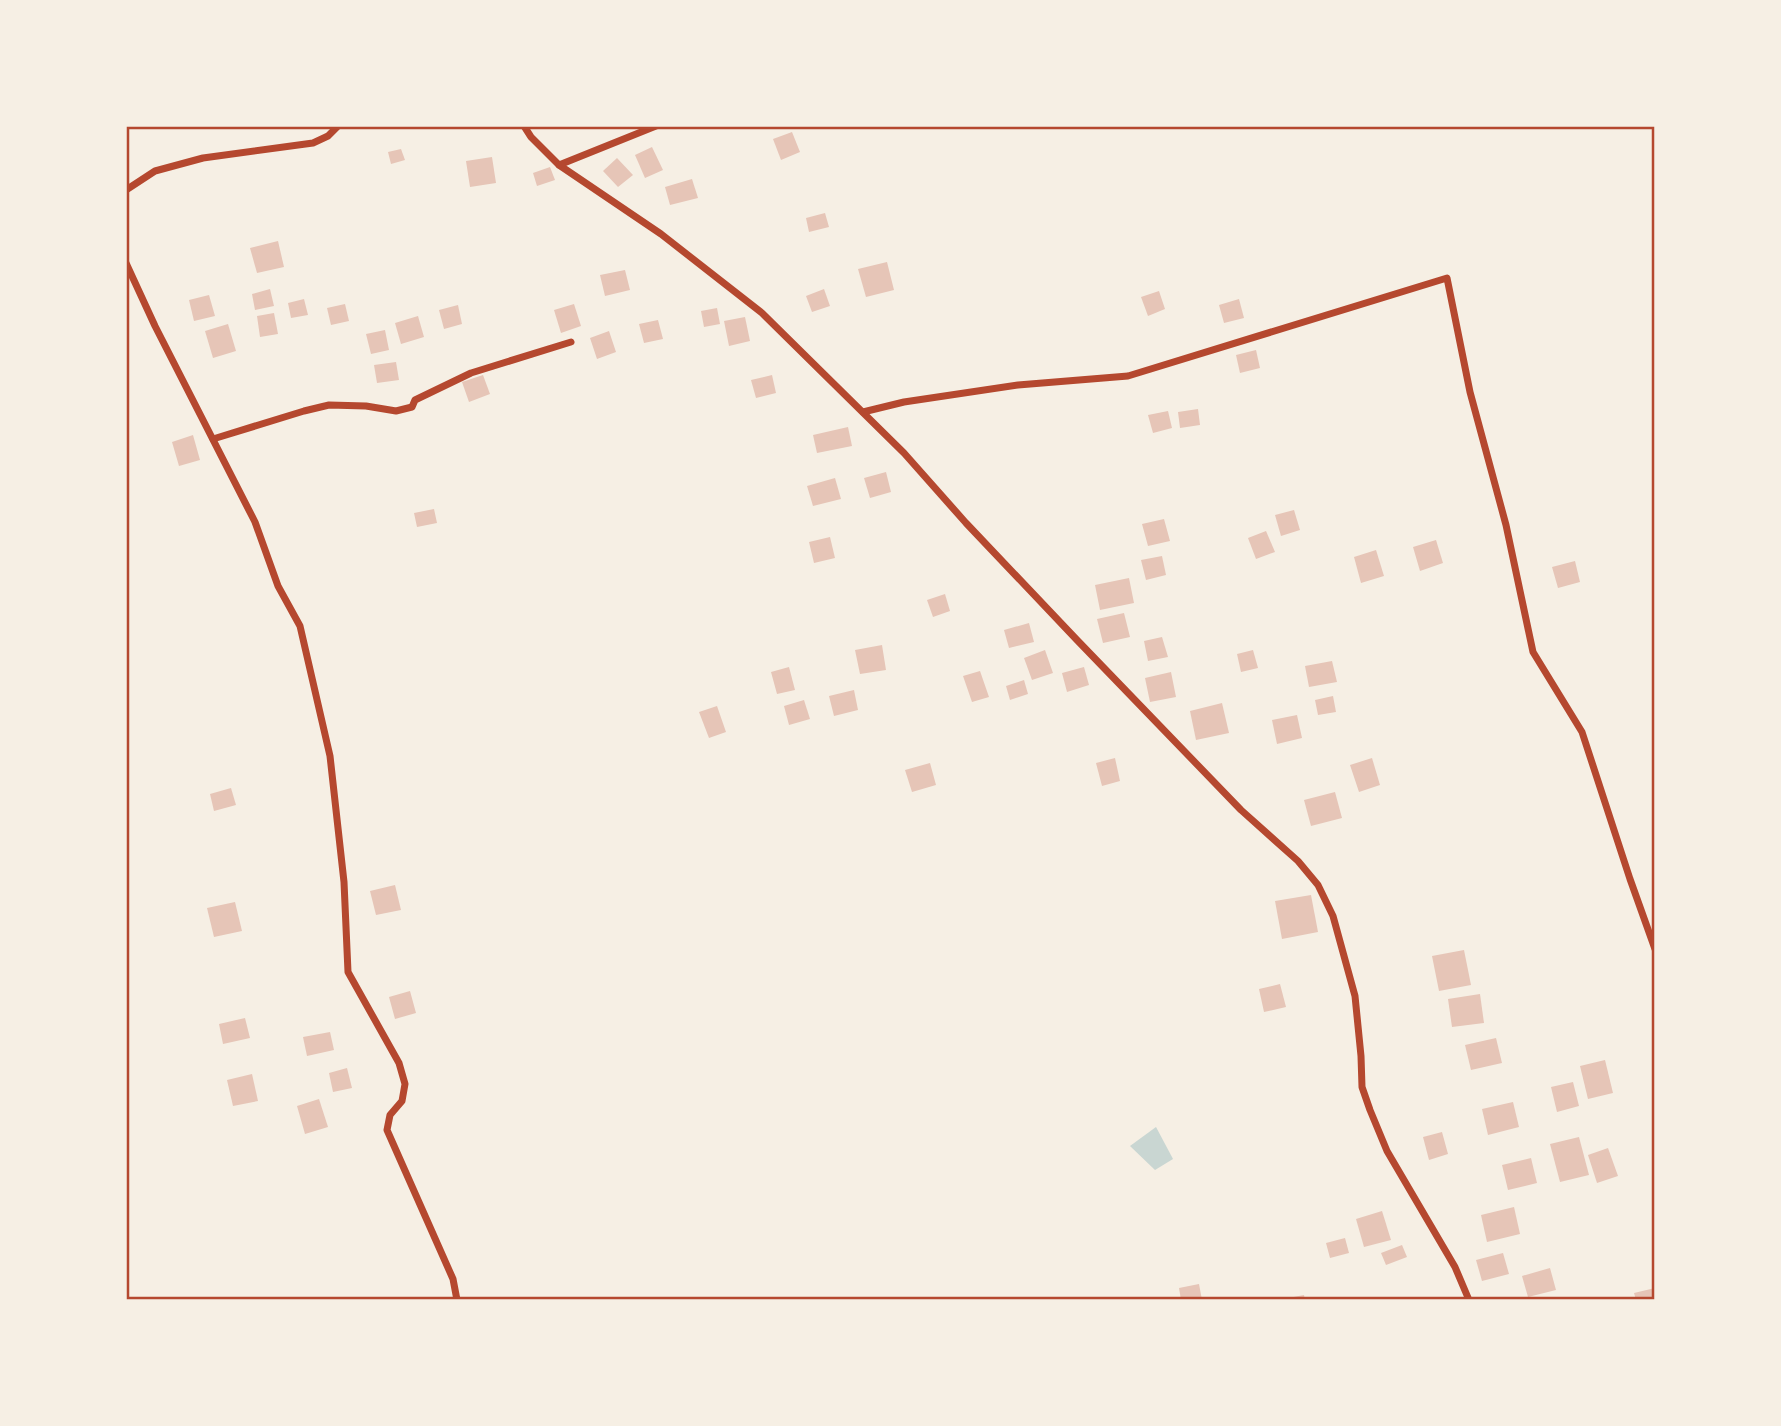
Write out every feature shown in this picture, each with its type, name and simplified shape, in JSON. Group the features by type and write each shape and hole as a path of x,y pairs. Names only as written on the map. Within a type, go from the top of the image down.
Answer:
{"street":[{"path":"126,190 155,171 203,158 313,143 338,126"},
{"path":"524,126 531,137 559,165 661,234 762,313 863,412 1183,750 1241,810 1298,861 1318,885 1333,916 1355,996 1362,1087 1370,1110 1387,1151 1455,1267 1469,1300"},
{"path":"559,165 656,126"},
{"path":"126,263 155,326 255,522 278,586 300,626 330,756 344,883 348,972 399,1063 405,1084 402,1101 390,1115 387,1130 453,1279 457,1300"},
{"path":"863,412 904,402 1018,385 1128,376 1447,278 1470,392 1506,525 1533,652 1582,732 1655,949"},
{"path":"213,439 329,405 366,406 396,411 412,407 415,400 471,373 571,342"}],"shaded area":[{"path":"1156,1127 1173,1159 1155,1170 1130,1146"}],"building":[{"path":"792,132 800,152 781,160 773,139"},
{"path":"652,147 663,170 645,178 635,155"},
{"path":"401,149 405,160 391,164 388,152"},
{"path":"492,157 496,183 470,187 466,161"},
{"path":"617,158 633,175 618,187 603,171"},
{"path":"550,167 555,180 537,186 533,173"},
{"path":"692,179 698,198 670,205 665,187"},
{"path":"825,213 829,227 809,232 806,218"},
{"path":"278,241 284,267 257,273 250,248"},
{"path":"887,262 894,290 866,297 858,269"},
{"path":"625,270 630,290 605,296 600,275"},
{"path":"270,289 274,306 255,310 252,294"},
{"path":"824,289 830,306 812,312 806,296"},
{"path":"1159,291 1165,309 1148,316 1141,297"},
{"path":"209,295 215,316 194,321 189,300"},
{"path":"304,299 308,315 291,318 288,303"},
{"path":"1239,299 1244,318 1224,323 1219,305"},
{"path":"345,304 349,321 331,325 327,308"},
{"path":"574,304 581,326 561,333 554,310"},
{"path":"458,305 462,324 444,329 439,310"},
{"path":"717,308 720,324 704,327 701,311"},
{"path":"274,313 278,334 260,337 257,316"},
{"path":"418,316 424,337 401,344 395,323"},
{"path":"745,317 750,341 729,346 724,321"},
{"path":"658,320 663,339 644,343 639,324"},
{"path":"228,324 236,351 213,358 205,331"},
{"path":"385,330 389,350 371,354 366,334"},
{"path":"609,331 616,352 597,359 590,338"},
{"path":"1256,350 1260,368 1240,373 1236,355"},
{"path":"396,362 399,380 377,383 374,365"},
{"path":"483,375 490,394 469,402 462,382"},
{"path":"772,375 776,393 756,398 751,380"},
{"path":"1198,409 1200,425 1180,428 1178,412"},
{"path":"1168,411 1172,428 1153,433 1148,415"},
{"path":"848,427 852,446 817,453 813,435"},
{"path":"193,435 200,460 179,466 172,442"},
{"path":"886,472 891,492 870,498 864,478"},
{"path":"835,478 841,499 813,506 807,486"},
{"path":"434,509 437,523 417,527 414,513"},
{"path":"1294,510 1300,530 1281,536 1275,515"},
{"path":"1164,519 1170,541 1148,546 1142,524"},
{"path":"1266,531 1275,552 1256,559 1248,538"},
{"path":"830,537 835,558 814,563 809,542"},
{"path":"1436,540 1443,563 1420,571 1413,547"},
{"path":"1376,550 1384,576 1361,583 1354,557"},
{"path":"1162,556 1166,575 1146,580 1141,560"},
{"path":"1575,561 1580,582 1558,588 1552,567"},
{"path":"1129,578 1134,603 1100,610 1095,585"},
{"path":"945,594 950,611 933,617 927,600"},
{"path":"1124,613 1130,637 1103,643 1097,619"},
{"path":"1029,623 1034,642 1009,648 1004,630"},
{"path":"1162,637 1168,657 1148,661 1144,641"},
{"path":"882,645 886,670 860,674 855,650"},
{"path":"1045,650 1053,673 1032,680 1024,658"},
{"path":"1253,650 1258,668 1241,672 1237,654"},
{"path":"1332,661 1337,682 1309,687 1305,666"},
{"path":"789,667 795,690 777,694 771,672"},
{"path":"1084,667 1089,685 1067,692 1062,673"},
{"path":"980,671 989,697 972,702 963,676"},
{"path":"1171,672 1176,697 1150,702 1145,678"},
{"path":"1024,680 1028,694 1010,700 1006,686"},
{"path":"854,690 858,710 834,716 829,696"},
{"path":"1333,696 1336,712 1318,715 1315,700"},
{"path":"804,700 810,719 789,725 784,706"},
{"path":"1222,703 1229,733 1196,740 1190,711"},
{"path":"717,706 726,732 709,738 699,712"},
{"path":"1297,715 1302,738 1277,744 1272,720"},
{"path":"1115,758 1120,781 1102,786 1096,763"},
{"path":"1372,758 1380,785 1359,792 1350,765"},
{"path":"930,763 936,785 912,792 905,770"},
{"path":"231,788 236,805 214,811 210,794"},
{"path":"1335,792 1342,818 1311,826 1304,800"},
{"path":"395,885 401,910 376,915 370,891"},
{"path":"1311,895 1318,932 1282,939 1275,901"},
{"path":"235,902 242,931 214,937 207,908"},
{"path":"1464,950 1471,985 1439,991 1432,956"},
{"path":"1280,984 1286,1007 1264,1012 1259,989"},
{"path":"410,991 416,1013 395,1019 389,997"},
{"path":"1480,994 1484,1023 1452,1027 1448,999"},
{"path":"245,1018 250,1038 223,1044 219,1024"},
{"path":"330,1032 334,1050 307,1056 303,1037"},
{"path":"1496,1038 1502,1063 1471,1070 1465,1045"},
{"path":"1605,1060 1613,1093 1588,1099 1580,1066"},
{"path":"347,1068 352,1088 333,1092 329,1073"},
{"path":"252,1074 258,1101 233,1106 227,1080"},
{"path":"1573,1082 1579,1106 1557,1112 1551,1087"},
{"path":"319,1099 328,1127 305,1134 297,1106"},
{"path":"1513,1102 1519,1127 1488,1135 1482,1109"},
{"path":"1442,1132 1448,1154 1429,1160 1423,1137"},
{"path":"1579,1137 1589,1175 1560,1182 1550,1144"},
{"path":"1608,1148 1618,1176 1597,1183 1588,1155"},
{"path":"1531,1158 1537,1183 1508,1190 1502,1165"},
{"path":"1514,1207 1520,1234 1487,1242 1481,1215"},
{"path":"1382,1211 1391,1240 1364,1247 1356,1219"},
{"path":"1345,1238 1349,1253 1330,1258 1326,1243"},
{"path":"1402,1245 1407,1257 1386,1265 1381,1253"},
{"path":"1503,1253 1509,1274 1482,1281 1476,1260"},
{"path":"1550,1268 1556,1290 1528,1297 1522,1276"},
{"path":"1199,1284 1202,1300 1181,1300 1179,1288"},
{"path":"1655,1288 1655,1300 1636,1300 1634,1293"},
{"path":"1304,1295 1305,1300 1283,1300 1283,1299"}]}
